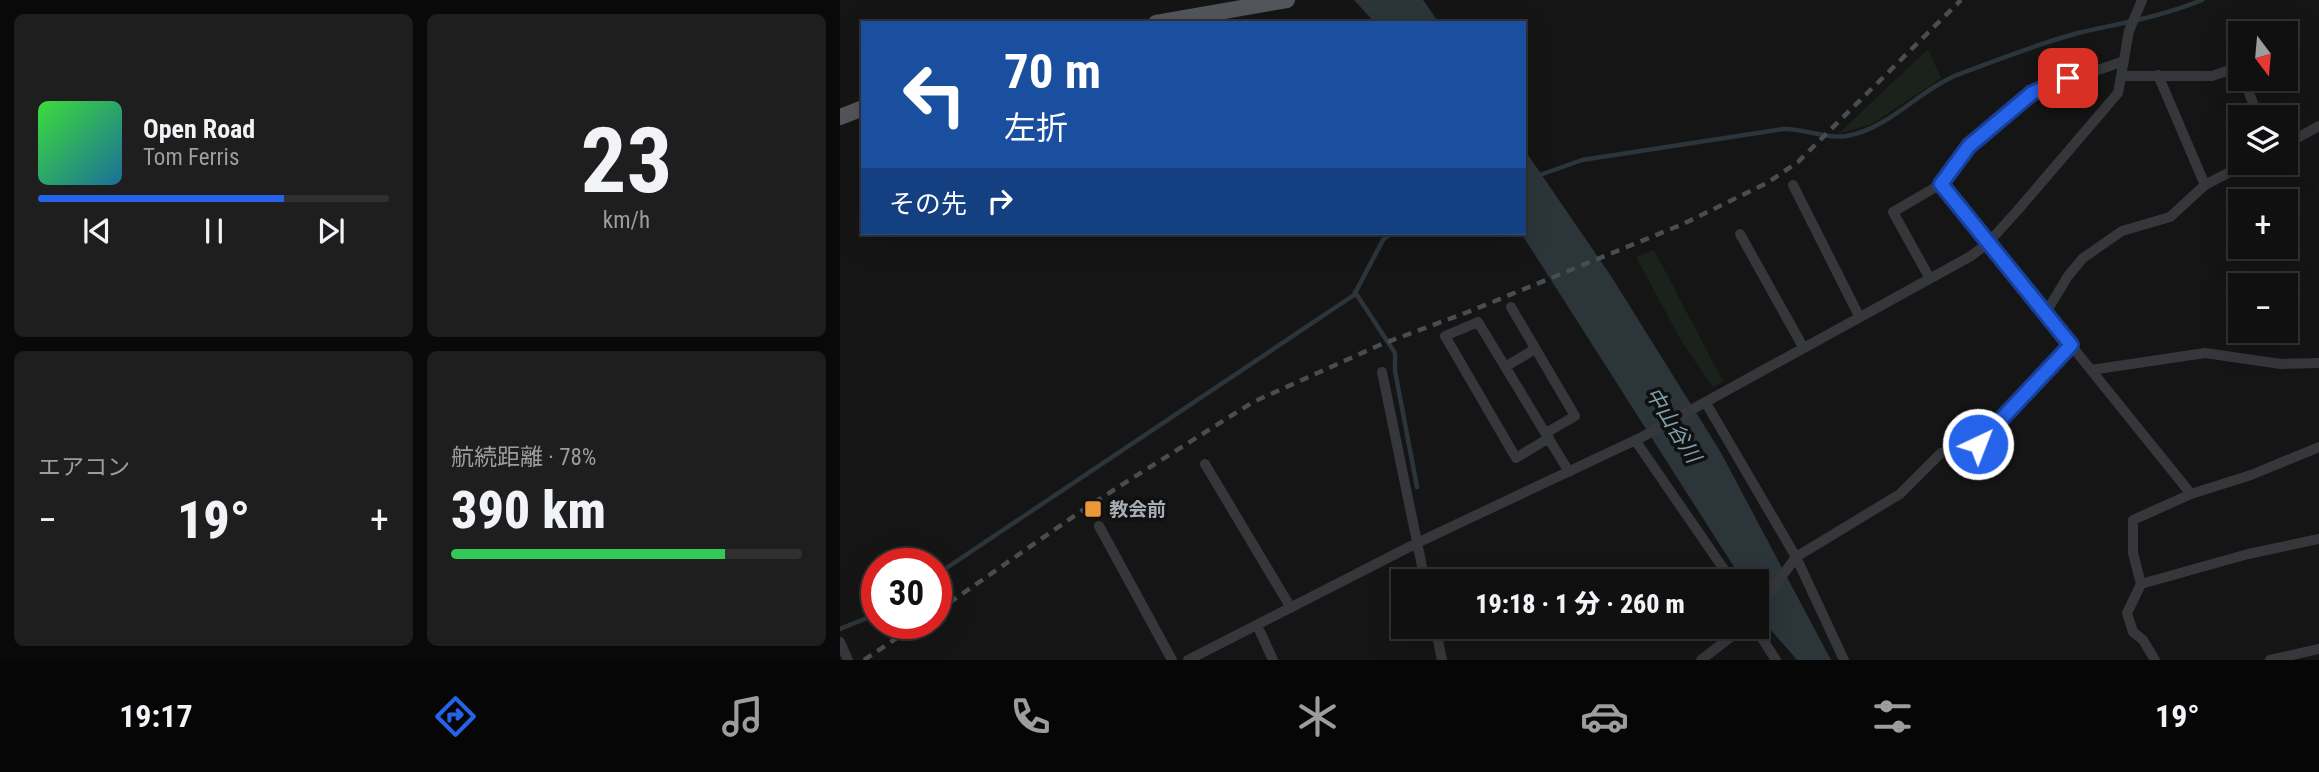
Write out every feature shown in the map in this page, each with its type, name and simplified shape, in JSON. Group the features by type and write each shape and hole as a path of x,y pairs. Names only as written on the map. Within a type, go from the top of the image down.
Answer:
{"main road":[{"path":"1167,21 1287,0"},
{"path":"840,117 861,109"}],"street":[{"path":"1188,660 1418,543 1639,438 1971,256 1988,243 2118,93 2129,31 2134,13 2142,0"},
{"path":"1929,277 1893,212 1941,184 1969,146 2032,93 2124,61"},
{"path":"2122,75 2212,76 2228,71"},
{"path":"2158,75 2206,185"},
{"path":"2298,137 2319,126"},
{"path":"2045,314 2067,276 2083,258 2122,231 2170,217 2206,185 2228,173"},
{"path":"1941,184 2191,494"},
{"path":"1793,185 1859,316"},
{"path":"1741,234 1803,347"},
{"path":"1511,307 1575,416 1547,436 1516,458 1445,336 1478,322 1505,367 1547,436 1569,472"},
{"path":"1769,594 1793,561 1900,494 1941,453 1978,444 2071,345"},
{"path":"1505,367 1535,349"},
{"path":"2091,370 2205,353 2281,364 2319,363"},
{"path":"1382,372 1423,569"},
{"path":"1702,405 1793,561 1844,660"},
{"path":"1639,438 1724,569"},
{"path":"2155,660 2143,640 2133,632 2127,613 2141,584 2133,553 2133,520 2191,494 2251,475 2319,447"},
{"path":"1205,464 1291,607"},
{"path":"1100,526 1172,660"},
{"path":"2141,584 2248,554 2319,539"},
{"path":"1257,625 1272,660"},
{"path":"1438,639 1442,660"},
{"path":"1701,660 1715,653 1731,639"},
{"path":"1762,639 1776,660"},
{"path":"840,642 848,660"},
{"path":"2270,660 2319,649"}],"shaded area":[{"path":"1928,49 1941,78 1872,124 1838,134"},
{"path":"1654,250 1723,381 1713,387 1683,344 1636,257"}],"water":[{"path":"1354,0 1423,0 1438,21 1373,21"},
{"name":"中山谷川","path":"1526,152 1611,276 1720,451 1831,660 1797,660 1769,627 1769,569 1735,569 1522,235 1526,235"}],"waterway":[{"path":"1537,176 1582,160 1783,129 1834,136 1851,135 1879,124 1930,89 1957,75 2063,37 2156,15 2202,0"},
{"path":"952,564 1354,295 1383,240 1389,235"},
{"path":"1355,292 1395,353 1395,371 1417,487"},
{"path":"840,629 861,620"}],"railway":[{"path":"952,601 1090,505 1253,402 1382,344 1468,312 1683,224 1767,183 1798,162 1961,0"},
{"path":"864,660 895,639"}],"place":[{"name":"教会前","path":"1093,509"}],"route":[{"path":"1978,444 2071,345 1941,184 1969,146 2032,93 2068,78"}]}
